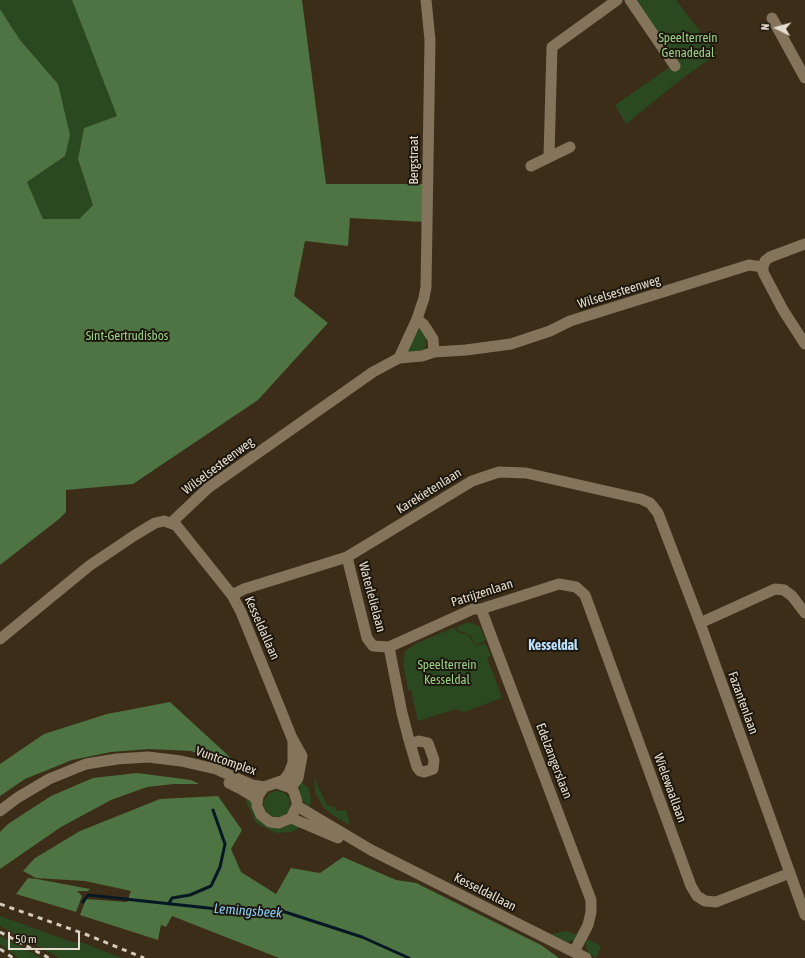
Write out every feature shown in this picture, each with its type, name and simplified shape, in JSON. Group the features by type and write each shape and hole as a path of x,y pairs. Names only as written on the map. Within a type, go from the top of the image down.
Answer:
{"street":[{"name":"Bergstraat","path":"417,319 424,298 427,258 430,40 426,0"},
{"path":"549,156 552,47 617,0"},
{"path":"630,0 675,66"},
{"path":"772,18 805,78"},
{"path":"531,166 570,147"},
{"path":"805,244 770,257 765,261 763,267 763,272 782,310 805,344"},
{"name":"Wilselsesteenweg","path":"172,523 208,488 373,372 399,358 422,356 434,352 466,350 511,344 550,331 570,322 749,265 763,267"},
{"path":"399,358 417,319 433,339 434,352"},
{"name":"Karekietenlaan","path":"232,595 244,588 347,557 472,481 499,472 526,473 641,499 650,503"},
{"name":"Fazantenlaan","path":"650,503 658,513 700,623 790,873 802,898 805,915"},
{"path":"0,639 89,566 156,523 164,521 172,523"},
{"name":"Kesseldallaan","path":"172,523 183,532 232,595 241,612 292,738 302,756 298,778 291,788"},
{"name":"Waterlelielaan","path":"347,557 367,638 373,646 388,647 410,744"},
{"name":"Patrijzenlaan","path":"388,647 473,609 481,609 559,584 576,587 585,595"},
{"path":"700,623 775,589 784,590 792,596 805,613"},
{"name":"Wielewaallaan","path":"585,595 691,886 697,896 705,901 716,902 790,873"},
{"name":"Edelzangerslaan","path":"481,609 591,900 591,912 588,925 574,952"},
{"name":"Kesseldallaan","path":"277,783 284,780 293,763 292,738"},
{"name":"Vuntcomplex","path":"0,811 17,798 49,779 86,764 117,759 148,757 181,761 216,770 252,785 264,787"},
{"name":"Vuntcomplex","path":"0,820 20,803 64,779 92,770 121,765 168,766 191,770 213,776 242,788 254,797 257,802"},
{"path":"277,783 291,788 297,798 297,806 291,818 279,823 270,822 261,815 257,802 258,796 264,787 277,783"},
{"name":"Kesseldallaan","path":"297,806 371,850 586,958"},
{"name":"Kesseldallaan","path":"291,818 371,850"}],"green space":[{"path":"0,0 72,0 117,116 84,128 78,159 93,205 79,219 43,219 27,182 65,156 58,84 20,40 0,9"},
{"name":"Sint-Gertrudisbos","path":"72,0 302,0 326,184 424,184 425,222 350,218 348,246 305,241 294,296 328,323 258,400 133,484 66,490 66,512 0,565 0,9 20,40 58,84 70,135 65,156 27,182 43,219 79,219 93,205 78,159 84,128 117,116"},
{"name":"Speelterrein Genadedal","path":"635,0 676,0 717,54 684,77 626,124 615,105 667,69 679,63"},
{"path":"419,324 426,333 426,346 423,350 406,354"},
{"path":"469,622 480,627 486,640 476,645 471,636 464,632 458,631 457,627"},
{"name":"Speelterrein Kesseldal","path":"455,627 457,632 468,635 476,646 485,643 491,656 487,657 502,698 464,712 456,709 418,721 411,690 408,690 403,664 405,651 415,644"},
{"path":"170,702 245,771 191,751 149,749 111,752 72,760 25,779 0,796 0,764 44,734 107,714"},
{"path":"137,773 191,780 199,784 174,784 147,787 111,800 61,827 0,869 0,832 8,824 51,796 93,778"},
{"path":"314,778 327,805 335,807 337,811 346,810 350,825 334,816 324,808 315,792"},
{"path":"300,781 309,788 311,800 309,809 300,796"},
{"path":"277,791 286,795 290,804 286,813 277,817 268,813 264,804 268,795"},
{"path":"218,796 242,830 231,849 241,872 276,894 291,868 320,873 343,857 396,880 416,883 541,945 559,958 279,958 172,916 166,927 161,925 158,940 80,915 86,899 127,902 131,891 85,881 36,878 23,871 35,858 80,831 160,799"},
{"path":"247,798 273,828 285,827 290,824 299,826 299,828 291,832 276,833 256,823 246,802"},
{"path":"28,878 90,889 88,891 77,891 82,896 76,912 16,894"},
{"path":"0,916 75,943 78,941 122,958 60,958 0,926"},
{"path":"565,931 578,935 574,940 567,942 551,934"},
{"path":"0,936 41,958 19,958 0,944"},
{"path":"587,939 601,947 596,958 588,953 586,943"}],"waterway":[{"path":"169,903 172,898 190,895 211,886 220,867 225,844 213,810"},
{"name":"Lemingsbeek","path":"83,902 88,895 236,911 259,910 285,912 362,937 409,958"}],"railway":[{"path":"0,904 85,934 144,958"},
{"path":"0,932 49,958"},
{"path":"0,949 13,958"}],"district":[{"name":"Kesseldal","path":"553,646"}]}
